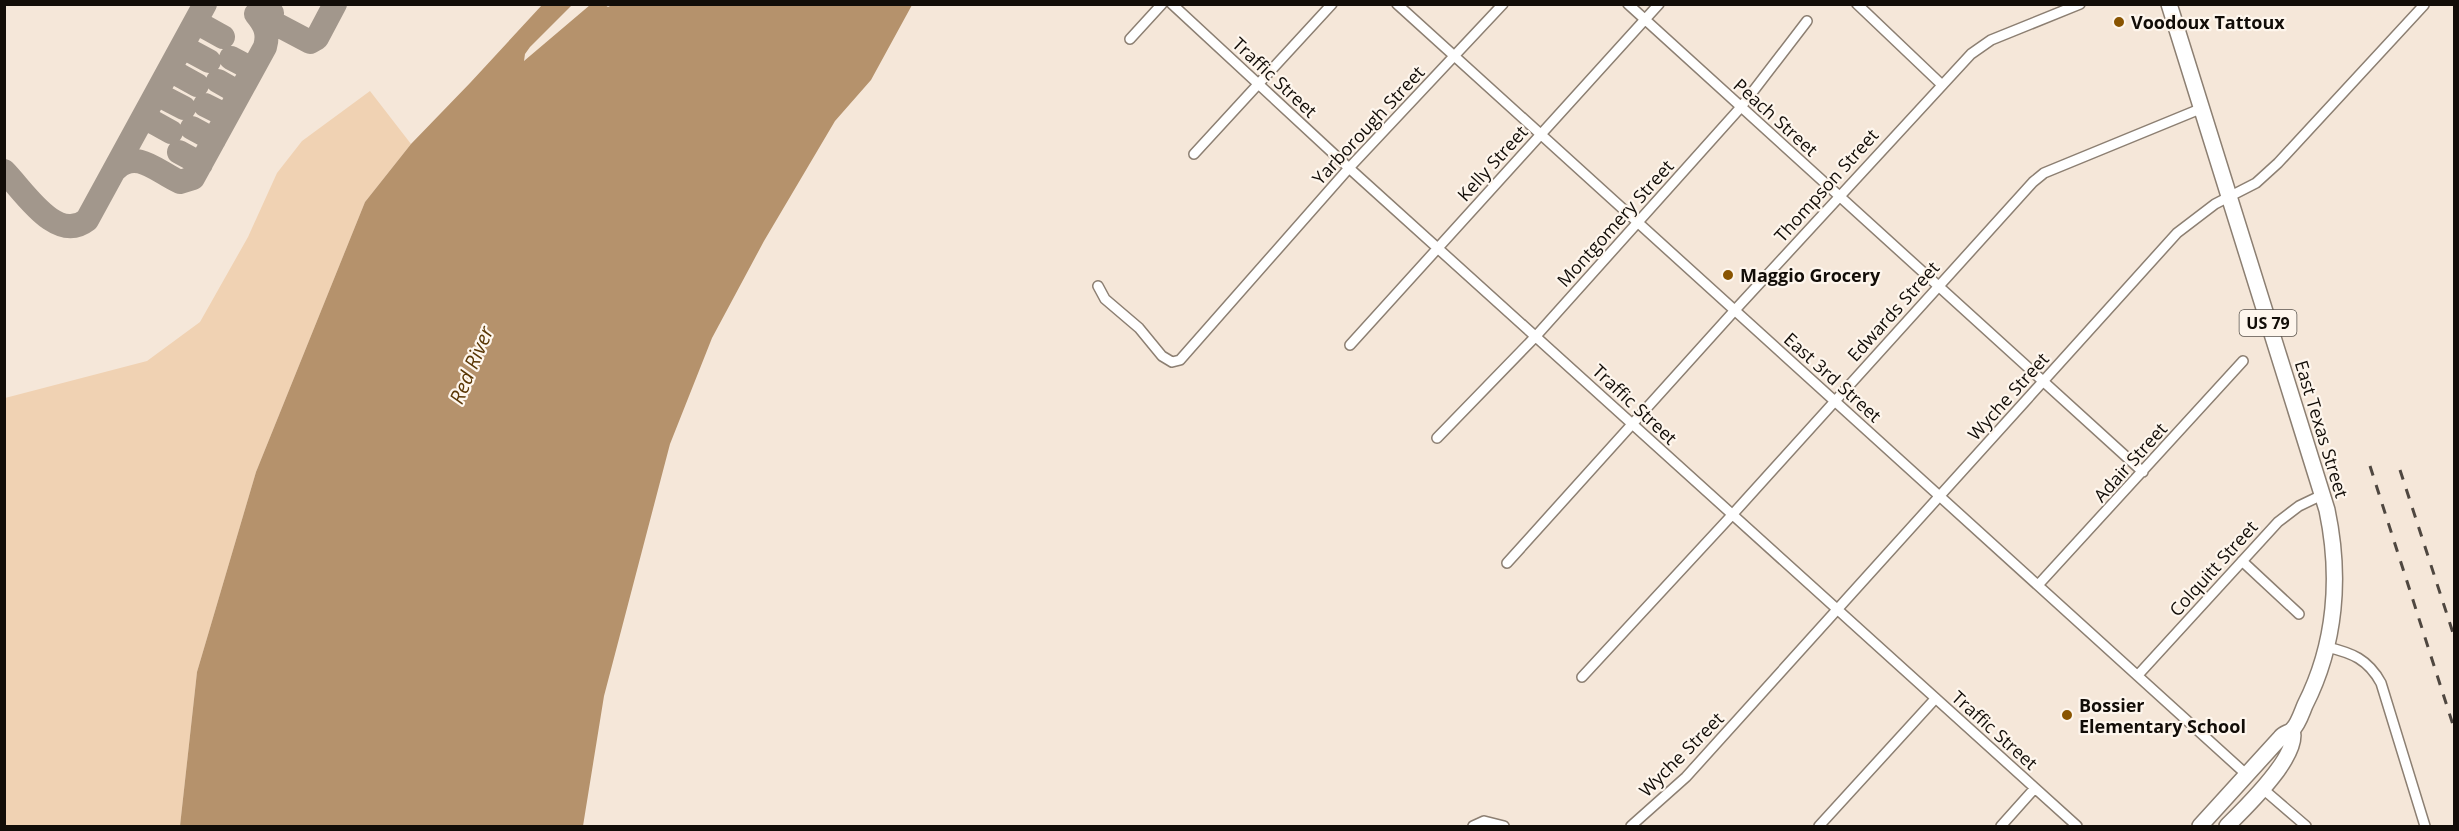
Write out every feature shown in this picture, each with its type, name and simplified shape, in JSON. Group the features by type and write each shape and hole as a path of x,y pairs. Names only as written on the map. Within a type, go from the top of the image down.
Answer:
{"main road":[{"name":"East Texas Street","path":"2169,4 2322,495 2330,527 2335,579 2327,647 2309,698 2292,730 2284,733 2276,741 2200,826"},
{"name":"East Texas Street","path":"2226,826 2262,789 2291,747 2294,735 2292,730"},
{"path":"2262,789 2261,771 2277,750 2276,741"},
{"path":"2226,826 2234,805 2249,786 2247,775"}],"street":[{"path":"1130,39 1162,4"},
{"name":"Traffic Street","path":"1172,4 1349,168 2077,826"},
{"path":"1194,154 1332,4"},
{"name":"East 3rd Street","path":"1397,4 2247,775"},
{"name":"Yarborough Street","path":"1098,286 1105,299 1139,328 1167,361 1175,362 1185,355 1349,168 1503,4"},
{"name":"Peach Street","path":"1628,4 2143,472"},
{"name":"Kelly Street","path":"1350,345 1659,4"},
{"path":"1857,4 1941,84"},
{"name":"Thompson Street","path":"1507,563 1838,196 1971,54 1991,40 2080,4"},
{"name":"Wyche Street","path":"1631,826 1686,777 2177,233 2202,212 2256,183 2278,163 2424,5"},
{"name":"Montgomery Street","path":"1437,438 1536,336 1741,107 1807,21"},
{"name":"Edwards Street","path":"1582,677 2033,182 2044,173 2200,109"},
{"name":"Adair Street","path":"2039,584 2243,361"},
{"name":"Colquitt Street","path":"2138,675 2278,522 2299,506 2322,495"},
{"path":"2242,561 2299,614"},
{"path":"2327,647 2354,654 2376,673 2381,683 2421,824"},
{"path":"1819,826 1935,699"},
{"path":"2001,826 2035,788"},
{"path":"2262,789 2306,826"},
{"path":"1473,826 1484,822 1504,826"}],"shaded area":[{"path":"370,91 411,144 365,202 256,472 197,672 180,826 5,826 5,398 147,361 200,322 248,237 277,173 302,141"}],"water":[{"name":"Red River","path":"542,5 572,5 530,47 525,54 524,61 590,5 608,7 612,5 912,5 871,80 835,121 764,241 712,338 670,444 604,696 583,826 180,826 197,672 256,472 365,202 411,144"}],"taxiway":[{"path":"4,171 31,202 52,220 64,225 75,226 87,220 205,4"},
{"path":"272,13 271,19 274,23 310,42 317,38 335,4"},
{"path":"117,168 132,161 140,162 180,182 193,178 265,47 267,37 265,29 256,14"},
{"path":"196,22 223,37"},
{"path":"183,47 209,61"},
{"path":"231,58 252,69"},
{"path":"170,70 197,85"},
{"path":"218,81 239,93"},
{"path":"157,94 184,108"},
{"path":"205,105 227,116"},
{"path":"144,117 171,132"},
{"path":"192,128 214,140"},
{"path":"179,152 201,164"}],"railway":[{"path":"2370,466 2454,728"},
{"path":"2400,470 2454,636"}],"place":[{"name":"Voodoux Tattoux","path":"2119,22"},
{"name":"Maggio Grocery","path":"1728,275"},
{"name":"Bossier Elementary School","path":"2067,715"}]}
